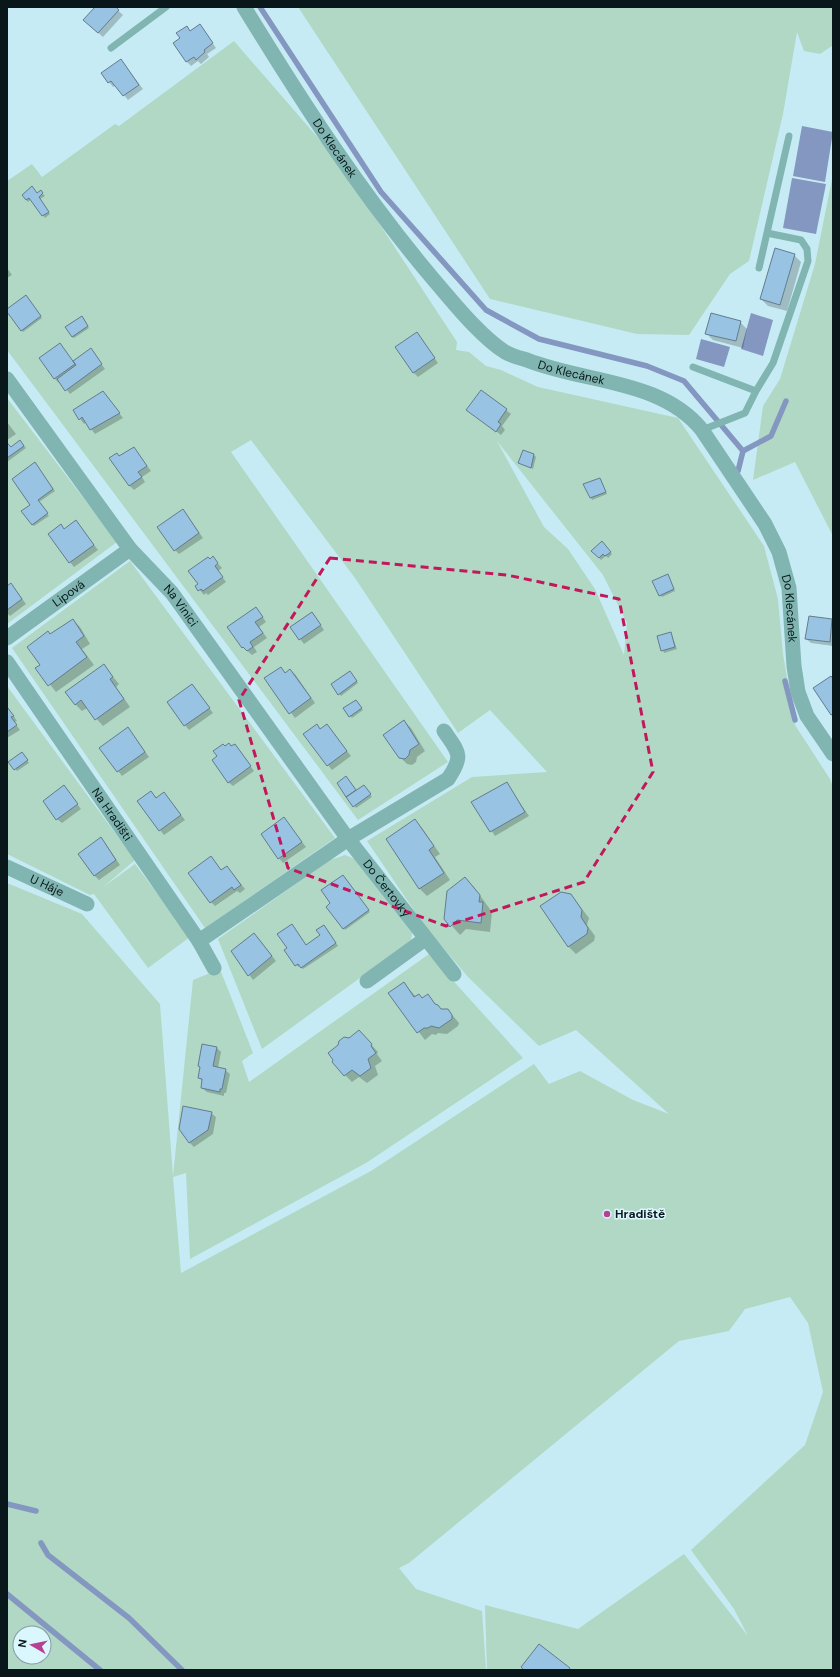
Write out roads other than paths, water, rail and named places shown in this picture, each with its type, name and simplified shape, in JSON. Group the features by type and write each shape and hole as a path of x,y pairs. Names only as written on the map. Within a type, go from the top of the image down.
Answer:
{"street":[{"name":"Do Klecánek","path":"244,7 293,87 354,178 419,263 469,320 506,352 548,369 627,387 672,403 692,417 765,524 779,552 789,588 794,666 798,692 807,716 833,754"},
{"name":"Na Vinici","path":"7,379 130,549 172,593 348,839"},
{"name":"Lipová","path":"7,638 130,549"},
{"name":"Na Hradišti","path":"7,662 199,940 214,968"},
{"path":"199,940 348,839 448,779 458,764 458,752 444,731"},
{"name":"Do Čertovky","path":"348,839 454,974"},
{"name":"U Háje","path":"7,867 87,904"},
{"path":"367,981 425,939"}],"lane":[{"path":"111,48 166,7"},
{"path":"759,268 789,136"},
{"path":"702,430 745,413 773,363 808,261 807,249 801,240 767,233"},
{"path":"693,367 756,391"}],"water":[{"path":"802,126 833,132 825,182 793,176"},
{"path":"792,178 826,184 816,234 783,228"},
{"path":"751,313 773,320 763,356 741,349"},
{"path":"701,339 730,347 724,367 696,359"}],"waterway":[{"path":"260,7 381,192 486,310 539,339 647,366 684,381 743,451"},
{"path":"738,471 743,451 771,436 786,401"},
{"path":"785,681 795,720"},
{"path":"7,1504 36,1511"},
{"path":"41,1543 48,1555 129,1618 182,1670"},
{"path":"7,1594 100,1670"}],"place":[{"name":"Hradiště","path":"607,1214"}]}
